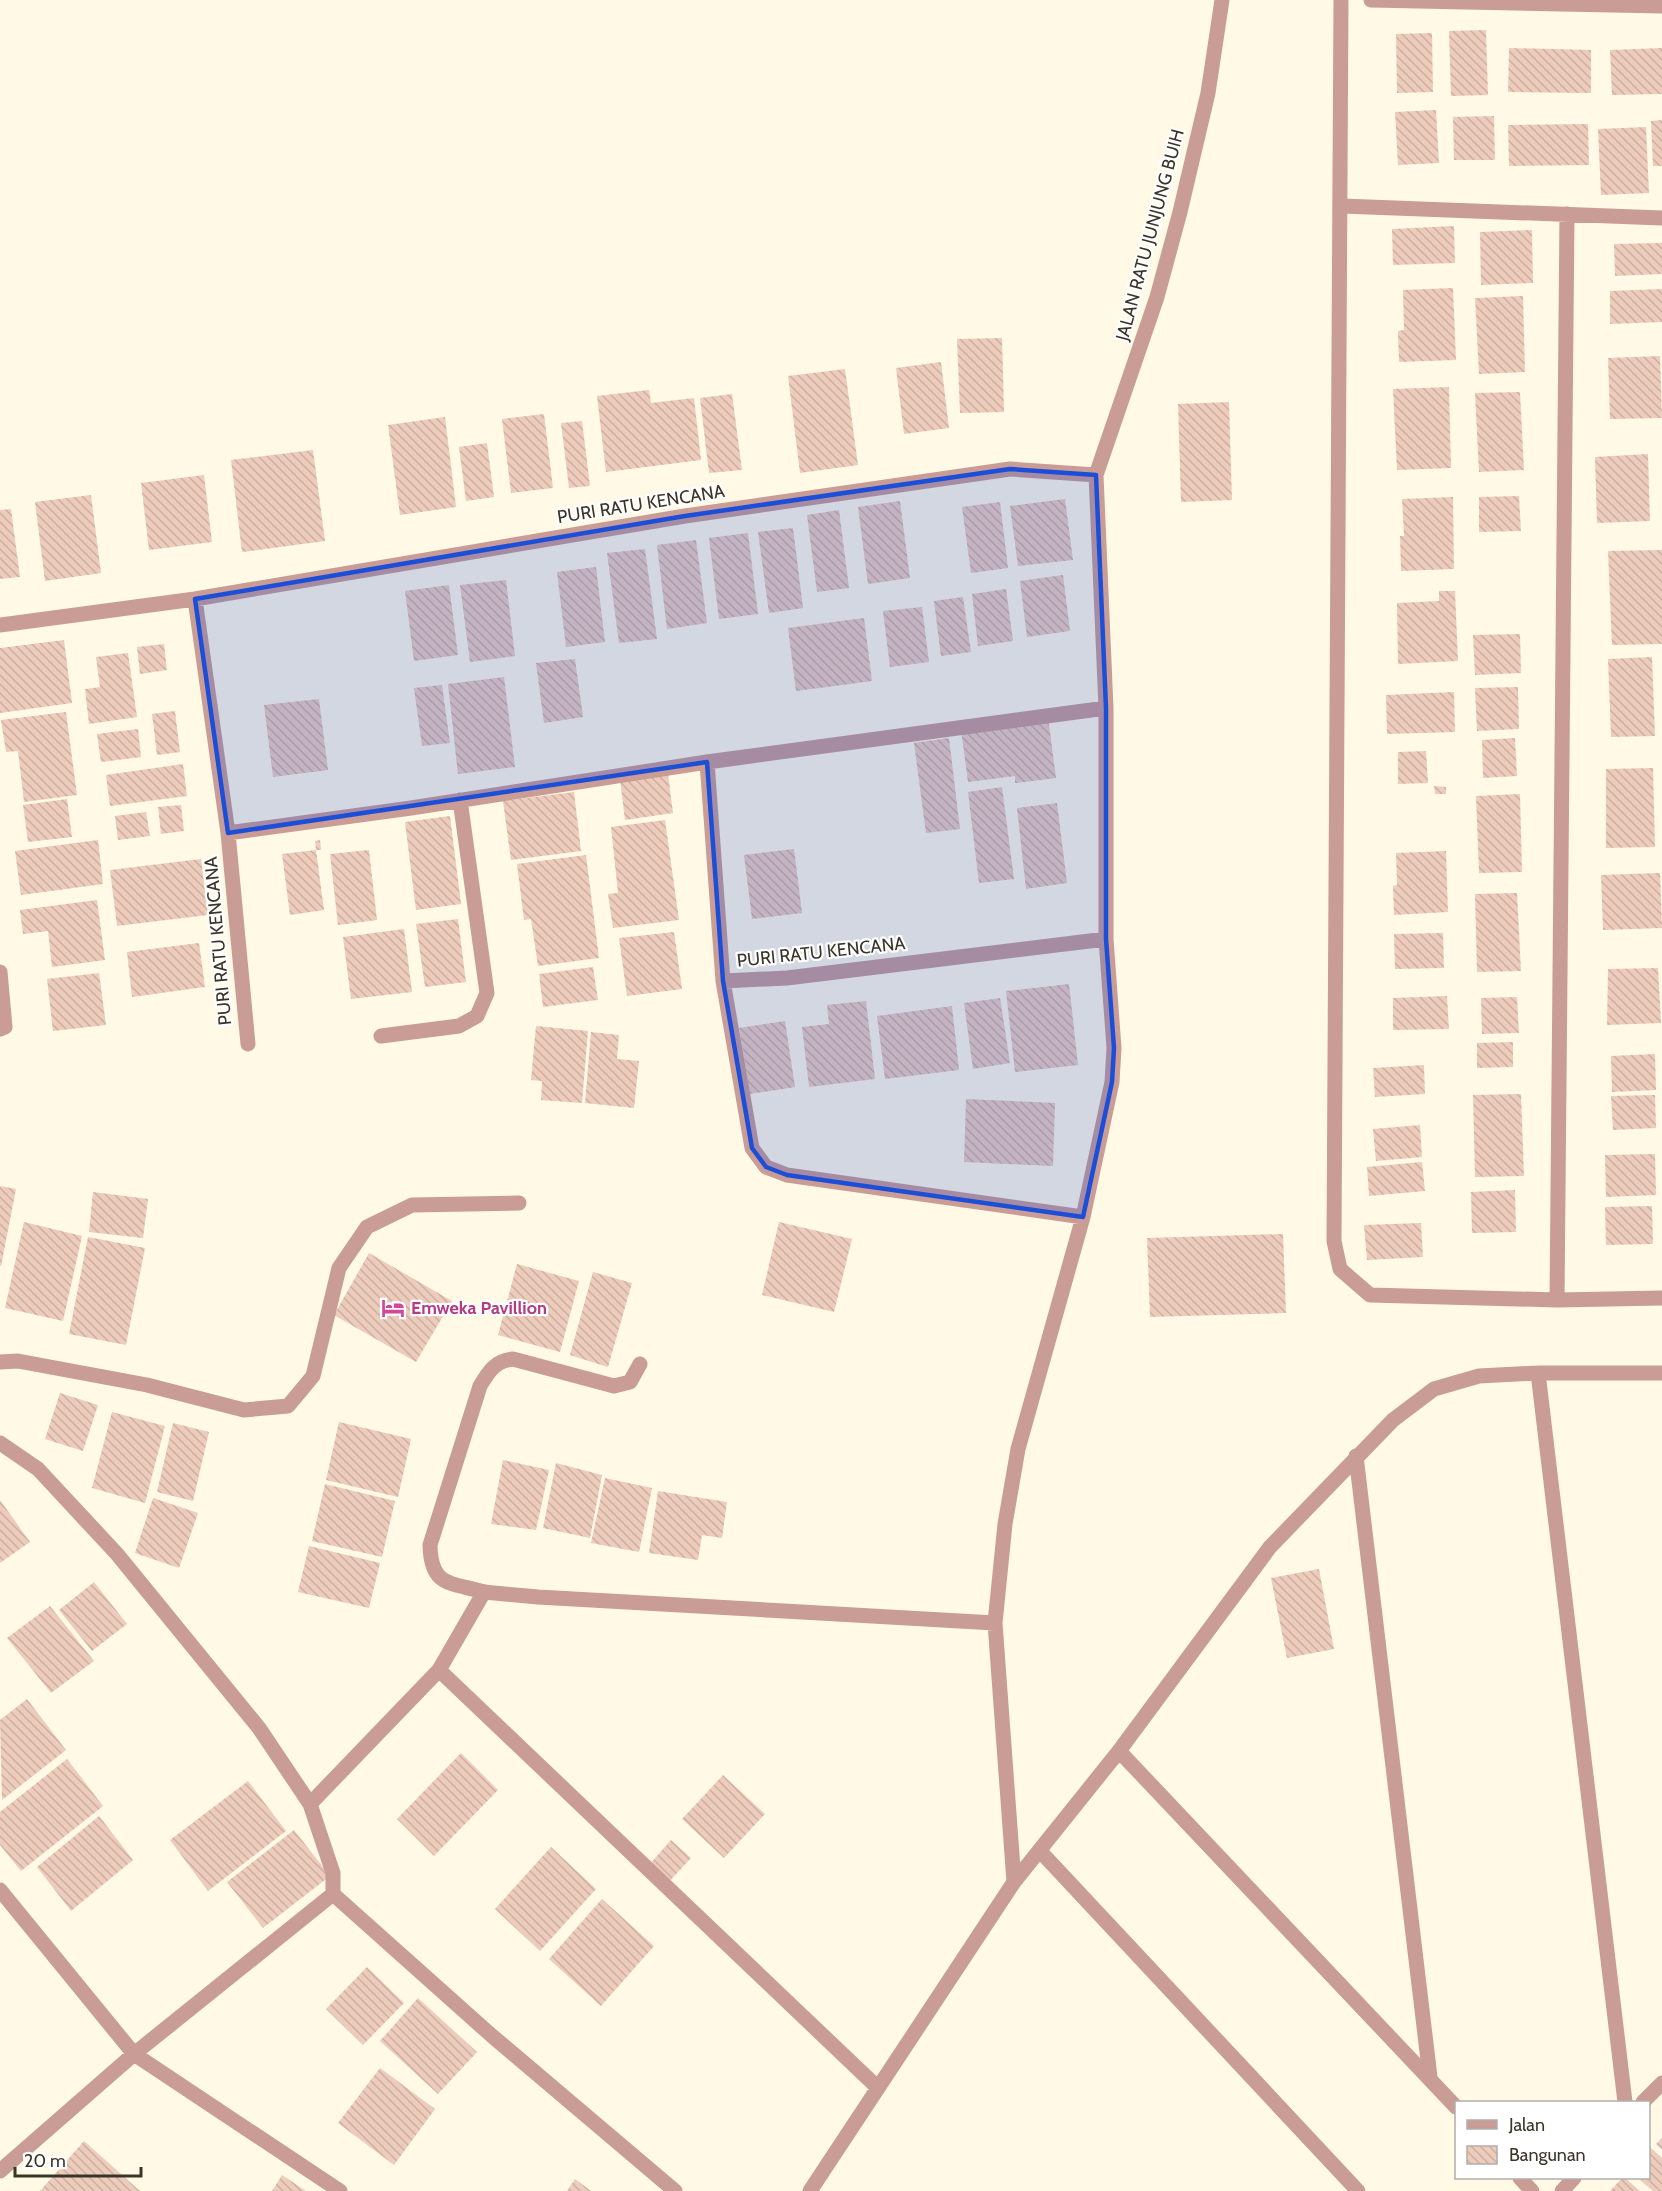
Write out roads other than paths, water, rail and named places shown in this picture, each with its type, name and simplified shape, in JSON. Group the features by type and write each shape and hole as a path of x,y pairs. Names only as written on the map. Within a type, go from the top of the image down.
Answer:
{"street":[{"name":"JALAN RATU JUNJUNG BUIH","path":"1096,475 1157,297 1180,212 1208,93 1222,0"},
{"path":"1341,0 1342,206 1334,1241 1340,1269 1370,1295 1557,1300 1662,1298"},
{"path":"1371,0 1569,2 1662,6"},
{"path":"1342,206 1662,218"},
{"path":"1557,1300 1567,214"},
{"name":"PURI RATU KENCANA","path":"0,625 195,599 685,516 1010,469 1096,475"},
{"path":"1014,1882 994,1623 1005,1524 1018,1449 1083,1216 1112,1082 1114,1048 1106,939 1106,708 1096,475"},
{"name":"PURI RATU KENCANA","path":"195,599 228,833 248,1044"},
{"name":"PURI RATU KENCANA","path":"228,833 707,762 1106,708"},
{"name":"PURI RATU KENCANA","path":"707,762 723,981 787,978 1106,939"},
{"path":"381,1036 459,1026 477,1016 487,993 460,800"},
{"path":"0,972 6,1012 5,1027 0,1029"},
{"path":"723,981 752,1148 766,1167 787,1175 1083,1216"},
{"path":"0,1362 18,1361 147,1385 244,1410 288,1406 313,1376 339,1268 368,1227 412,1205 519,1203"},
{"path":"640,1364 630,1382 614,1386 513,1359 500,1361 489,1371 480,1386 430,1545 430,1566 440,1579 484,1592 550,1598 994,1623"},
{"path":"1538,1373 1625,2101"},
{"path":"810,2191 1014,1882 1119,1751 1270,1547 1356,1455 1393,1420 1434,1389 1479,1376 1538,1373 1662,1373"},
{"path":"0,1443 38,1469 117,1554 259,1728 310,1804 333,1873 333,1894 491,2035 675,2191"},
{"path":"1356,1455 1430,2078"},
{"path":"310,1804 439,1670 484,1592"},
{"path":"439,1670 877,2087"},
{"path":"1119,1751 1455,2106"},
{"path":"1040,1851 1358,2191"},
{"path":"0,1890 134,2054 340,2191"},
{"path":"0,2171 134,2054 333,1894"},
{"path":"1645,2101 1662,2083"},
{"path":"1521,2179 1532,2191"},
{"path":"1562,2191 1573,2179"}],"place":[{"name":"Emweka Pavillion","path":"393,1308"}]}
